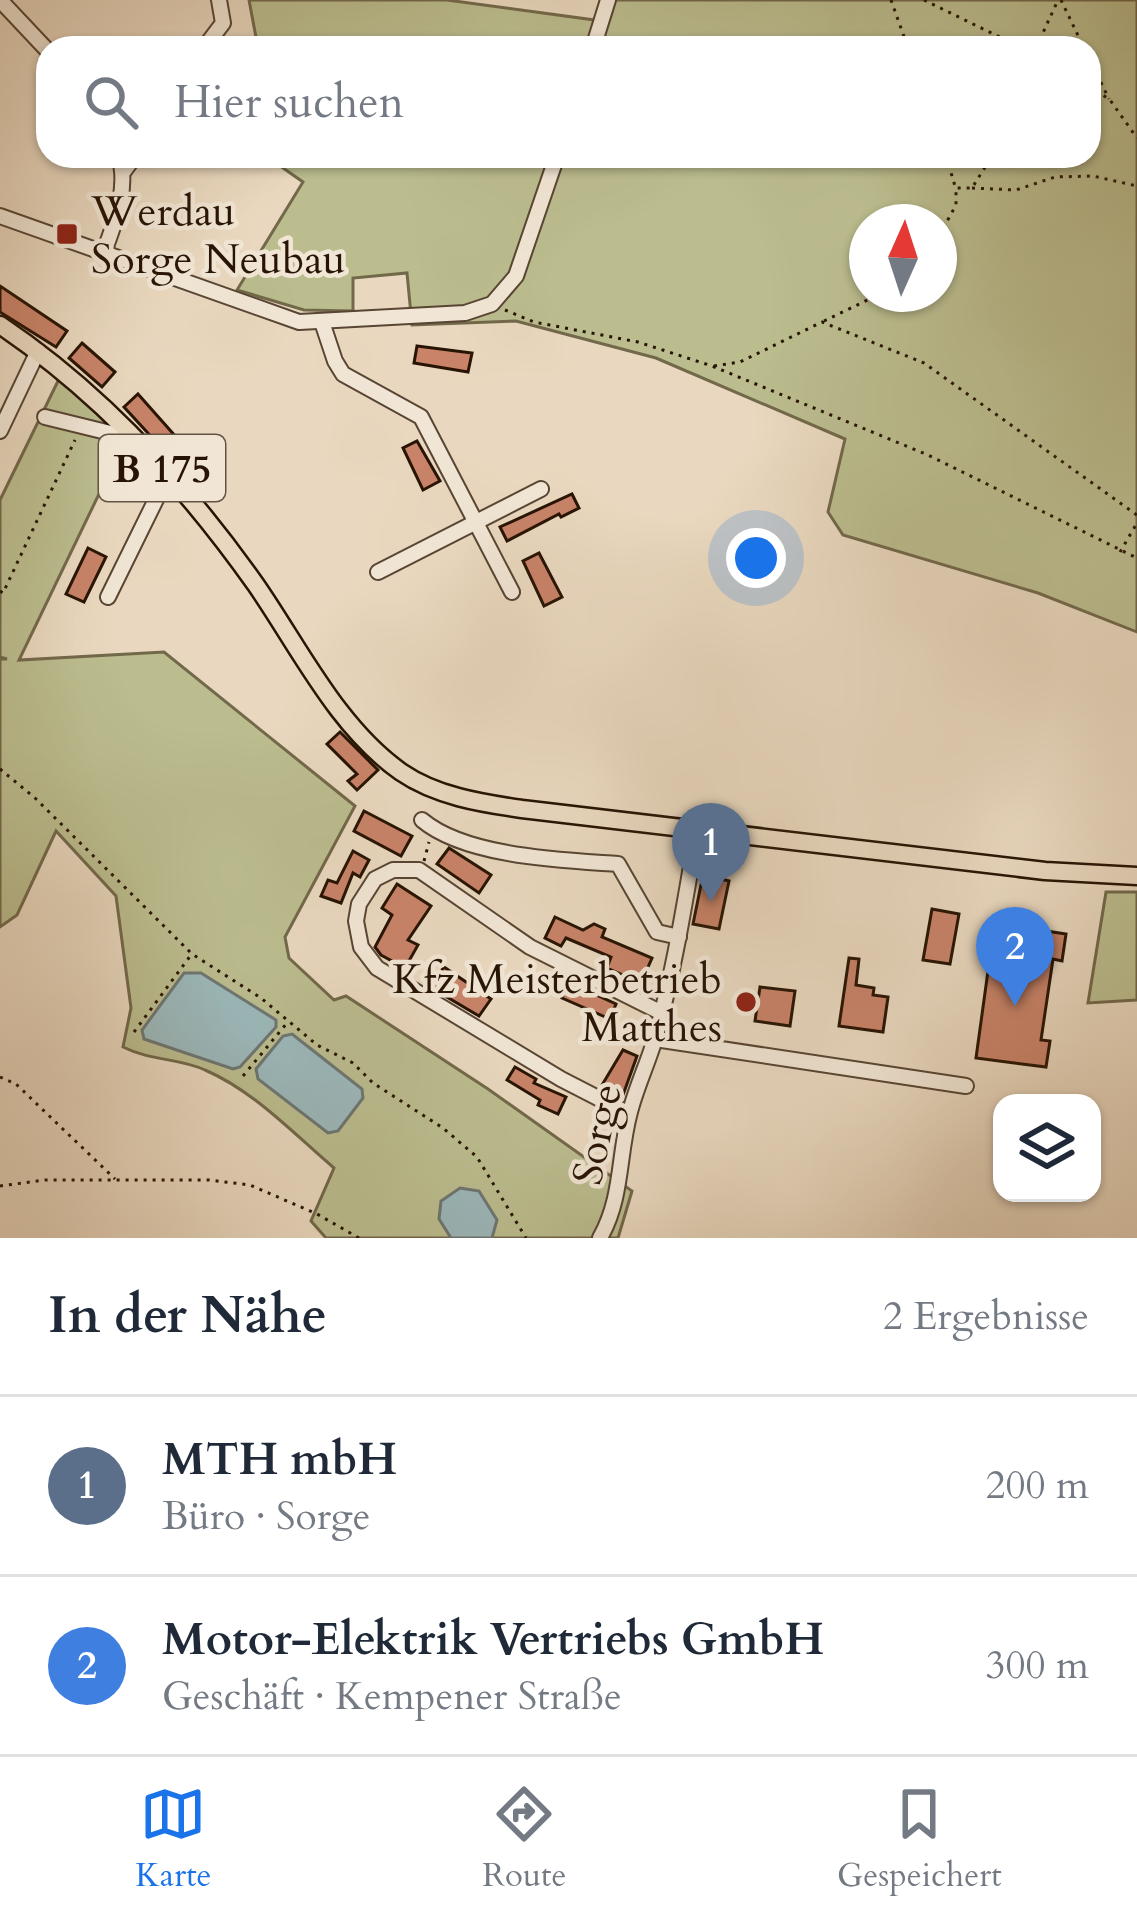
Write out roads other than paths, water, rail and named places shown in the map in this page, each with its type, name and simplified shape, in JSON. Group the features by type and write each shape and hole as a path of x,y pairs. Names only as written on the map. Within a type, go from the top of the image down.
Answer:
{"main road":[{"name":"B 175","path":"0,325 38,351 135,439 170,478 254,583 346,718 376,752 403,773 442,792 491,805 697,831 1046,871 1137,876"}],"street":[{"path":"0,0 36,38"},
{"path":"214,36 224,23 219,0"},
{"path":"597,36 608,0"},
{"path":"104,252 118,208 122,168"},
{"path":"0,216 277,317 322,322 465,313 492,304 516,276 553,168"},
{"path":"322,322 343,374 422,417 512,592"},
{"path":"0,431 38,351"},
{"path":"45,417 135,439"},
{"path":"108,597 170,478"},
{"path":"378,572 541,489"},
{"path":"426,824 475,844 557,860 618,864 657,932 679,937"},
{"name":"Sorge","path":"600,1238 619,1191 629,1114 655,1039 697,831"},
{"path":"629,1114 561,1079 377,968 361,947 356,920 359,904 375,879 393,870 419,870 530,947 661,1012"},
{"path":"655,1039 966,1086"}],"water":[{"path":"184,973 201,973 276,1020 276,1027 240,1067 233,1069 144,1039 142,1030"},
{"path":"292,1034 362,1089 363,1098 338,1131 328,1133 258,1079 256,1069 283,1036"},
{"path":"460,1188 479,1191 497,1220 492,1238 451,1238 439,1219 441,1201"}],"place":[{"name":"Werdau Sorge Neubau","path":"67,234"},
{"name":"MTH mbH","path":"711,902"},
{"name":"Kfz Meisterbetrieb Matthes","path":"746,1002"},
{"name":"Motor-Elektrik Vertriebs GmbH","path":"1015,1006"}]}
